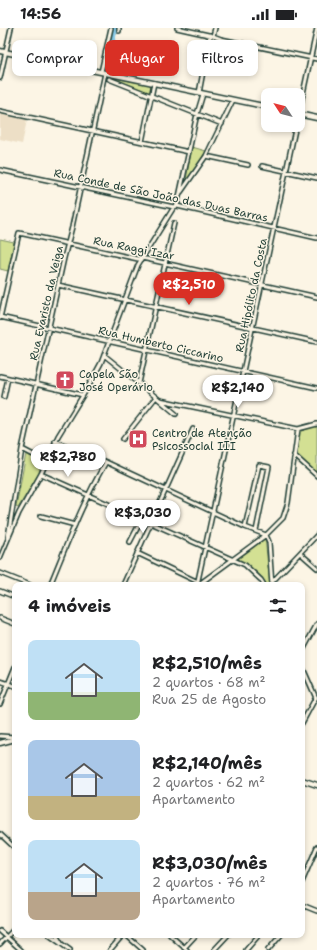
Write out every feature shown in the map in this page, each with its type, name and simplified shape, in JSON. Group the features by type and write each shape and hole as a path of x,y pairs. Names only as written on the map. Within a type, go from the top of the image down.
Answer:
{"main road":[{"path":"0,50 261,106"},
{"path":"305,116 317,118"},
{"path":"0,744 12,739"},
{"path":"305,781 317,785"}],"street":[{"path":"0,78 11,28"},
{"name":"Rua Evaristo da Veiga","path":"8,537 22,449 81,187 111,28"},
{"path":"177,28 212,35 221,39 317,59"},
{"path":"0,558 8,537 41,474 56,441 104,356 124,299 138,265 176,206 180,194 197,114 212,35 215,28"},
{"path":"304,88 317,28"},
{"path":"109,79 222,124"},
{"path":"142,142 154,83"},
{"path":"180,194 206,156 233,100"},
{"path":"0,111 189,152"},
{"name":"Rua Hipólito da Costa","path":"198,582 295,132"},
{"path":"206,156 248,165"},
{"path":"262,166 317,178"},
{"name":"Rua Conde de São João das Duas Barras","path":"0,170 176,206 317,238"},
{"path":"139,383 174,223"},
{"name":"Rua Raggi Izar","path":"0,317 19,233 317,296"},
{"path":"58,284 317,342"},
{"name":"Rua Humberto Ciccarino","path":"0,317 317,388"},
{"path":"104,356 176,414"},
{"path":"0,376 83,395"},
{"path":"4,397 8,378"},
{"path":"123,439 156,397"},
{"path":"160,400 298,429 317,424"},
{"path":"124,582 193,429"},
{"path":"201,582 266,535 284,518 288,504 298,429"},
{"path":"56,441 106,462 245,527 266,535"},
{"path":"22,449 46,462"},
{"path":"294,455 317,476"},
{"path":"51,582 96,479 106,462"},
{"path":"245,527 259,466 269,467 256,531"},
{"path":"41,474 206,549 245,565 261,582"},
{"path":"13,508 21,510"},
{"path":"41,516 76,525"},
{"path":"130,542 142,519"},
{"path":"266,535 273,582"},
{"path":"274,582 317,535"},
{"path":"137,553 194,582"},
{"path":"300,553 317,568"},
{"path":"0,572 23,582"},
{"path":"0,591 12,596"},
{"path":"0,618 12,623"},
{"path":"305,646 317,624"},
{"path":"305,673 316,697 305,718"},
{"path":"0,704 12,675"},
{"path":"0,681 12,685"},
{"path":"0,736 12,738"},
{"path":"0,834 12,845"},
{"path":"305,875 317,847"},
{"path":"305,906 317,911"},
{"path":"0,931 21,950"},
{"path":"0,944 12,931"},
{"path":"52,938 70,950"},
{"path":"58,938 61,943"},
{"path":"110,950 120,938"},
{"path":"127,938 143,950"},
{"path":"173,938 186,949 194,938"},
{"path":"214,950 225,938"},
{"path":"246,950 257,938"},
{"path":"268,950 278,938"}],"shaded area":[{"path":"0,114 27,120 22,144 0,139"}],"green space":[{"path":"110,77 151,85 150,93"},
{"path":"192,147 206,151 185,185"},
{"path":"0,239 14,242 8,271 0,269"},
{"path":"317,426 317,474 296,455 299,431"},
{"path":"26,454 41,461 42,464 39,473 18,508 16,507"},
{"path":"265,538 270,582 265,582 254,569 236,559"}],"waterway":[{"path":"112,40 115,28"}],"place":[{"name":"Capela São José Operário","path":"65,380"},
{"name":"Centro de Atenção Psicossocial III","path":"138,439"}]}
